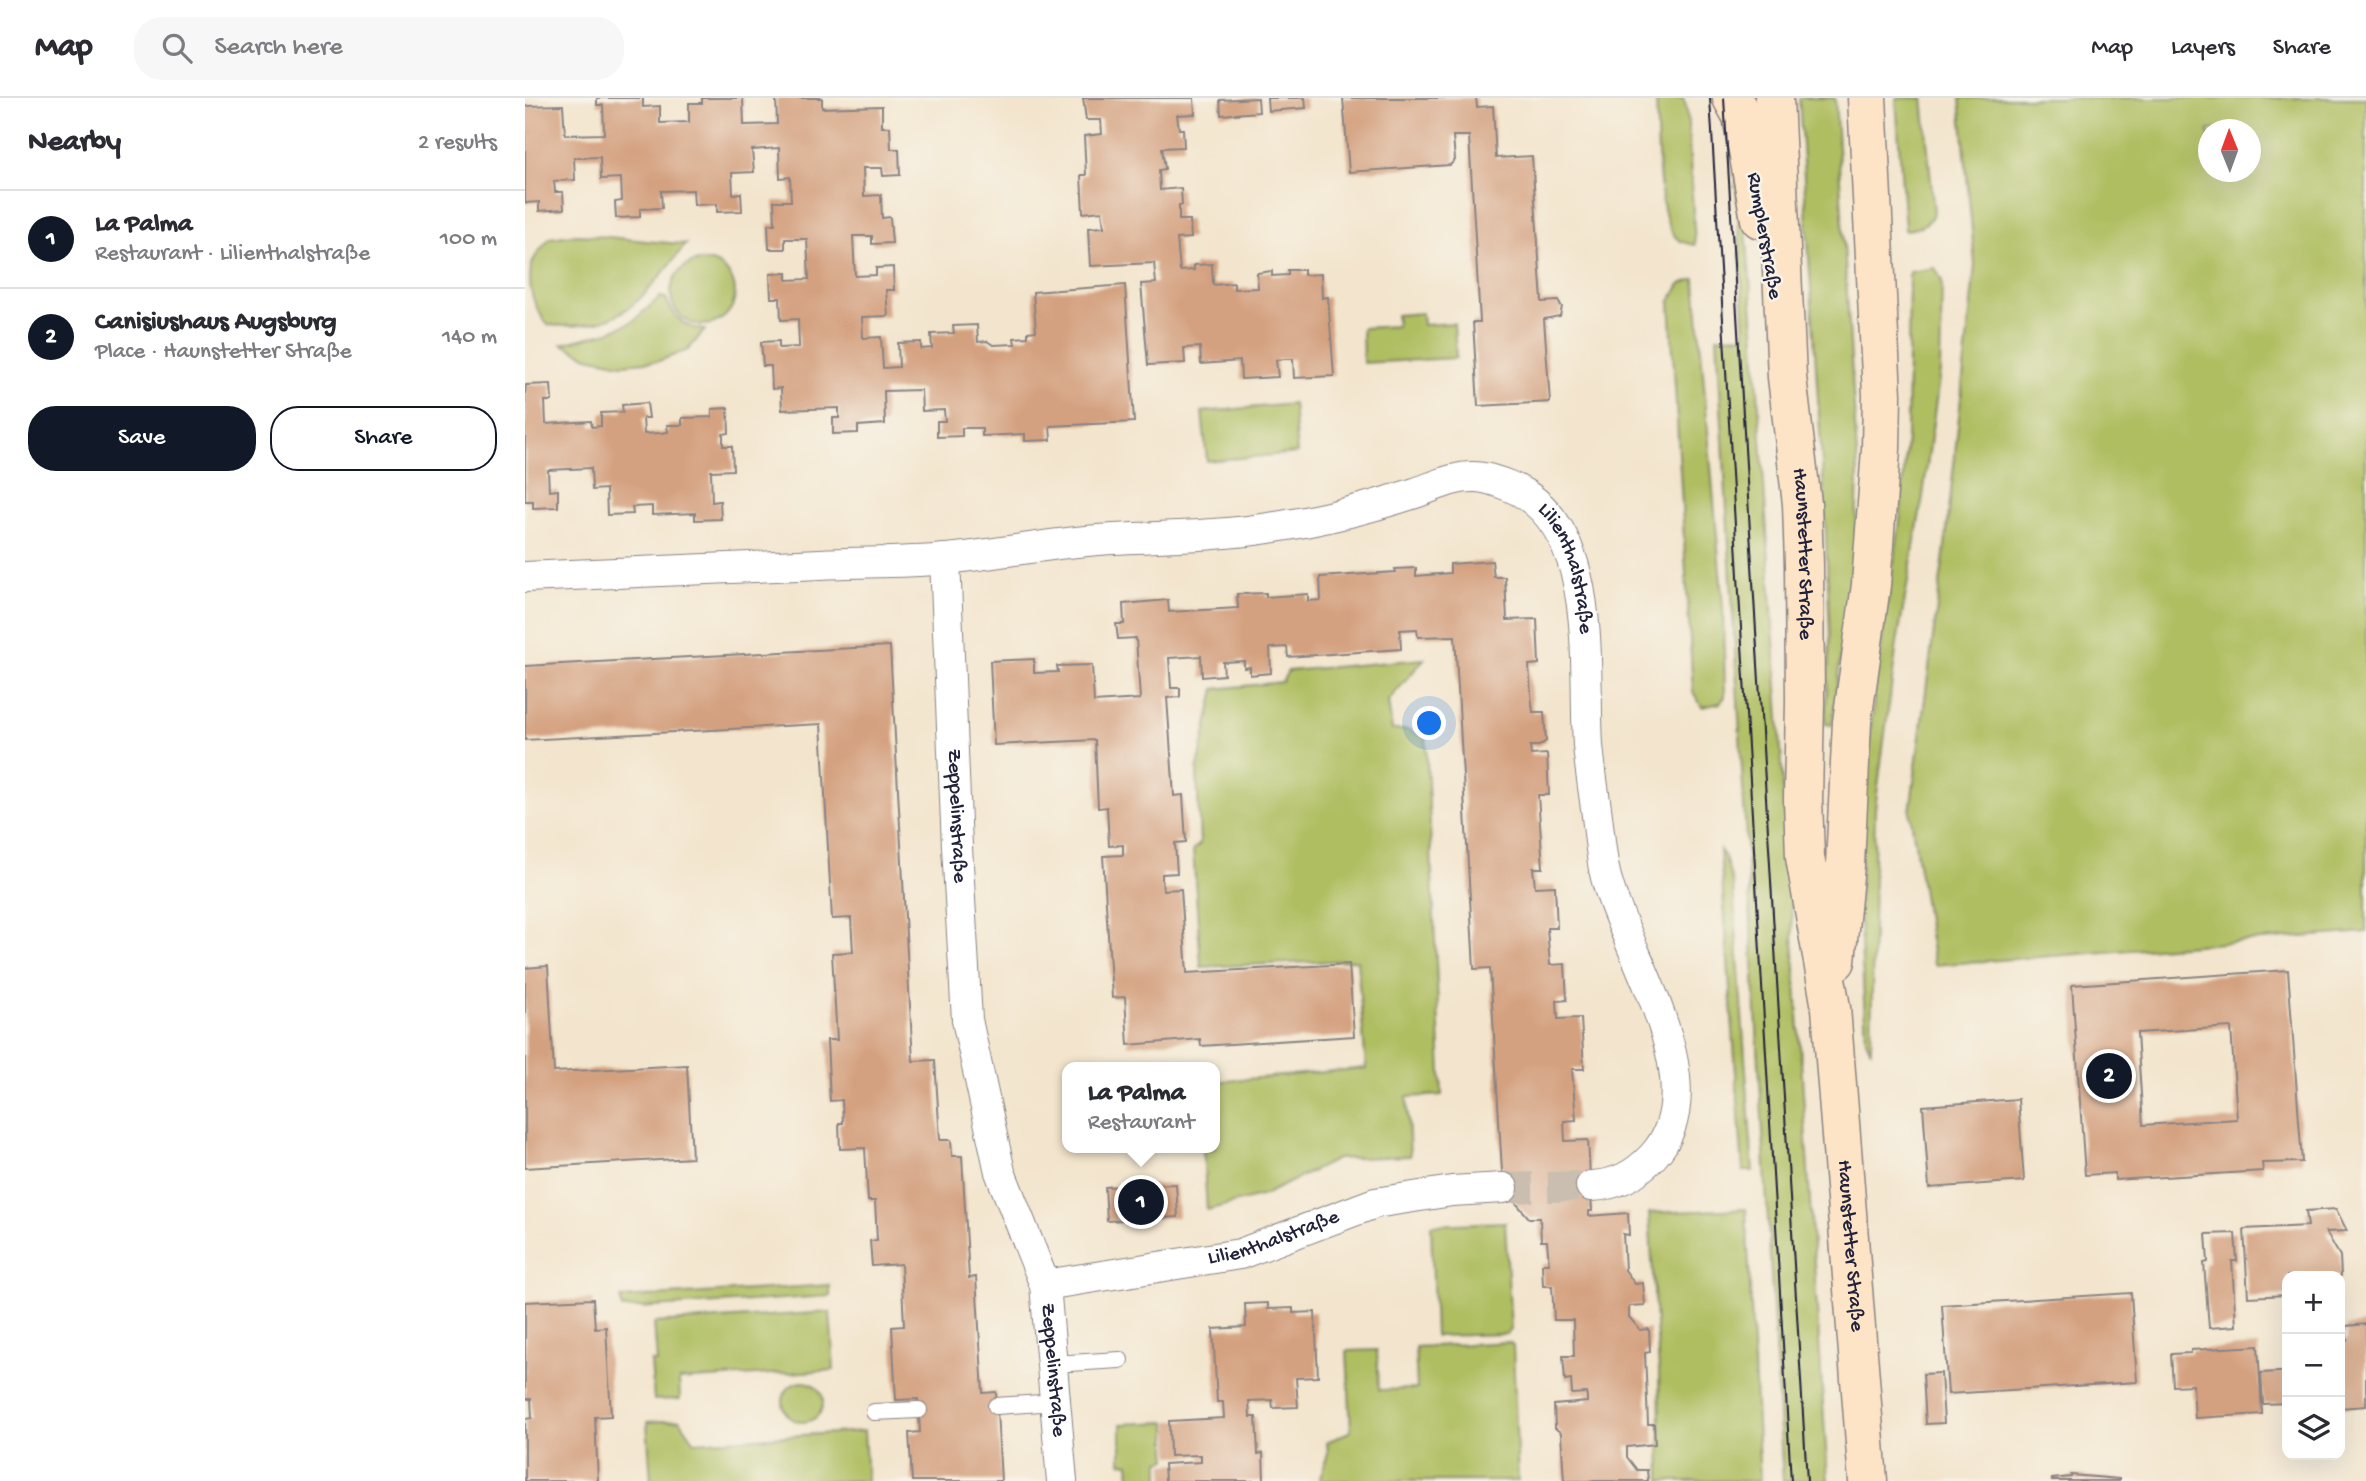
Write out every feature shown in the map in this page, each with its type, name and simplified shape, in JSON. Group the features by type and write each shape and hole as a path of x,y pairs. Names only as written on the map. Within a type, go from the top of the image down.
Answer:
{"main road":[{"name":"Rumplerstraße","path":"1732,98 1742,116 1787,377"},
{"name":"Haunstetter Straße","path":"1775,98 1787,377 1802,504 1805,857 1831,1008 1868,1481"},
{"name":"Haunstetter Straße","path":"1831,1008 1845,865 1852,722 1871,585 1881,449 1882,395 1867,98"}],"street":[{"name":"Lilienthalstraße","path":"945,559 1098,540 1177,537 1273,528 1341,514 1445,482 1474,477 1497,481 1534,499 1556,526 1571,556 1581,593 1588,748 1605,873 1656,1004 1670,1045 1673,1072 1675,1098 1671,1124 1663,1144 1643,1167 1612,1185 1591,1186"},
{"path":"525,577 945,559"},
{"name":"Zeppelinstraße","path":"945,559 967,1020 1000,1172 1045,1285 1062,1481"},
{"name":"Lilienthalstraße","path":"1045,1285 1241,1254 1375,1203 1452,1191 1503,1188"}],"lane":[{"path":"1052,1364 1120,1360"},
{"path":"996,1405 1056,1402"},
{"path":"874,1412 919,1410"}],"green space":[{"path":"1656,98 1683,98 1687,109 1695,245 1679,240 1671,231 1666,216 1659,174"},
{"path":"1799,98 1835,98 1858,473 1856,534 1832,725 1825,724 1830,639 1825,510"},
{"path":"1896,98 1923,98 1934,212 1923,226 1905,230"},
{"path":"1960,98 2366,98 2366,932 1934,965 1910,812 1946,539 1975,265"},
{"path":"1734,142 1743,190 1754,329 1828,1481 1783,1481 1717,337 1745,336"},
{"path":"571,235 686,244 643,295 613,317 574,326 548,325 532,295 530,278 533,261 550,238"},
{"path":"697,261 709,261 726,270 733,281 733,305 726,316 709,325 697,325 685,320 676,311 671,299 671,287 676,275 685,266"},
{"path":"1935,268 1942,281 1940,371 1923,496 1897,643 1875,809 1871,1051 1866,1039 1859,905 1864,790 1876,680 1900,521 1907,437 1909,272"},
{"path":"1695,279 1723,607 1725,697 1720,703 1702,707 1693,692 1670,302 1680,284"},
{"path":"660,297 666,298 676,316 685,324 705,330 688,350 659,361 622,364 588,357 562,344 608,332 632,322"},
{"path":"1422,313 1423,325 1454,323 1456,358 1363,363 1362,328 1397,326 1396,315"},
{"path":"1293,404 1297,453 1207,461 1202,412"},
{"path":"1424,659 1388,701 1392,730 1408,730 1426,738 1442,1095 1407,1097 1410,1156 1337,1159 1264,1195 1207,1210 1203,1153 1220,1153 1220,1082 1366,1068 1357,960 1201,967 1193,850 1200,844 1197,771 1215,689 1282,682 1288,671"},
{"path":"1720,850 1725,857 1733,885 1753,1171 1743,1171"},
{"path":"1746,1209 1760,1481 1661,1481 1659,1371 1649,1213"},
{"path":"1505,1222 1511,1330 1506,1334 1435,1336 1431,1225"},
{"path":"830,1285 830,1296 622,1309 621,1298"},
{"path":"830,1312 834,1370 679,1380 680,1399 654,1400 651,1362 657,1362 654,1323"},
{"path":"1509,1342 1513,1345 1518,1481 1319,1481 1328,1453 1327,1442 1351,1431 1347,1351 1377,1350 1379,1390 1417,1389 1415,1347"},
{"path":"803,1382 817,1388 823,1402 817,1416 803,1422 789,1416 783,1402 789,1388"},
{"path":"680,1420 695,1442 864,1431 867,1481 651,1481 647,1422"},
{"path":"1167,1422 1167,1459 1160,1461 1160,1481 1130,1481 1129,1463 1121,1462 1121,1424"}],"building":[{"path":"597,98 643,98 643,107 660,106 660,123 689,122 689,103 702,103 702,98 743,98 744,125 777,124 776,98 822,98 822,108 882,106 882,127 890,127 891,149 899,149 900,175 883,176 882,168 863,168 864,196 881,195 882,218 890,217 892,243 872,244 872,236 853,236 855,276 876,275 876,268 893,267 894,290 886,290 888,316 862,317 863,338 881,337 883,368 899,367 898,343 921,342 921,349 932,348 931,334 954,333 953,326 977,325 978,342 987,341 993,345 1015,344 1014,338 1028,337 1028,332 1036,331 1033,292 1125,285 1134,422 1050,426 1051,440 1025,441 1025,434 982,436 982,428 962,428 962,436 937,437 937,421 945,421 944,410 922,411 921,390 884,391 885,424 858,426 858,433 833,434 833,418 839,418 839,408 782,410 781,388 772,389 771,366 763,366 761,342 779,341 779,348 799,347 798,319 781,320 780,298 771,298 770,274 787,273 787,280 809,279 807,239 785,239 785,249 769,249 768,224 775,224 774,201 791,201 790,177 780,178 779,148 752,150 754,172 732,173 733,194 741,193 742,211 717,212 717,204 694,205 693,190 661,191 662,208 640,209 640,217 616,218 615,202 622,201 621,178 601,179 600,157 574,158 575,180 554,181 555,192 563,192 564,209 539,211 539,202 525,203 525,106 563,105 565,135 604,134 603,105 597,105"},
{"path":"1083,98 1194,98 1195,114 1177,115 1179,129 1183,129 1184,147 1162,148 1165,169 1159,170 1160,190 1181,188 1179,220 1190,220 1191,238 1177,239 1180,271 1194,270 1194,265 1212,264 1213,285 1234,283 1234,289 1258,288 1257,273 1272,271 1272,276 1288,275 1288,270 1304,270 1304,275 1321,274 1322,298 1328,297 1334,376 1294,378 1293,359 1285,359 1276,360 1278,377 1241,379 1240,361 1201,364 1200,347 1184,348 1185,363 1148,365 1141,284 1156,283 1154,263 1090,266 1088,228 1104,227 1102,211 1083,213 1081,175 1086,175 1084,136 1102,134 1101,120 1086,120"},
{"path":"1258,98 1259,112 1221,115 1220,100"},
{"path":"1267,98 1305,98 1306,108 1268,111"},
{"path":"1343,98 1476,98 1477,107 1493,106 1496,158 1532,156 1542,302 1558,301 1562,307 1560,316 1544,319 1550,402 1478,406 1473,322 1480,322 1469,136 1453,136 1455,160 1450,165 1349,172"},
{"path":"551,384 552,401 545,401 546,424 591,421 592,427 601,426 601,413 623,412 622,405 647,403 649,418 643,418 644,434 661,433 668,432 667,425 682,425 682,418 712,417 712,409 728,408 729,433 723,434 723,446 732,446 733,470 711,471 712,502 720,501 721,519 695,520 695,513 652,515 652,506 632,507 633,514 607,515 606,489 592,490 591,468 548,470 549,491 558,490 558,507 533,508 533,501 525,501 526,385"},
{"path":"1492,561 1494,577 1505,577 1507,620 1537,619 1539,664 1529,665 1531,694 1533,712 1544,712 1546,741 1539,746 1530,746 1531,755 1547,754 1549,795 1538,795 1543,868 1533,868 1535,887 1555,886 1557,928 1547,928 1550,965 1565,964 1567,1000 1557,1001 1558,1019 1581,1018 1584,1069 1572,1069 1576,1120 1564,1121 1565,1141 1588,1140 1592,1211 1589,1211 1589,1216 1628,1213 1629,1235 1623,1234 1625,1270 1635,1284 1643,1283 1645,1305 1629,1306 1629,1317 1640,1330 1649,1329 1650,1352 1645,1353 1648,1424 1654,1424 1655,1444 1627,1447 1627,1457 1637,1470 1647,1470 1648,1481 1564,1481 1561,1433 1555,1428 1554,1405 1587,1402 1587,1397 1586,1393 1572,1394 1571,1379 1565,1380 1563,1356 1574,1356 1573,1320 1554,1320 1552,1286 1543,1286 1542,1264 1549,1264 1547,1241 1541,1241 1540,1218 1529,1218 1503,1188 1490,968 1474,969 1455,636 1418,637 1417,629 1400,630 1401,649 1288,657 1287,647 1270,648 1271,673 1250,675 1250,667 1244,668 1244,661 1223,662 1224,675 1202,677 1201,656 1169,658 1171,688 1180,688 1180,697 1167,698 1174,796 1183,795 1186,842 1175,843 1177,873 1162,874 1162,881 1163,890 1181,889 1187,973 1349,964 1354,1036 1201,1046 1200,1039 1128,1045 1125,997 1112,998 1103,856 1123,855 1123,845 1109,846 1107,807 1098,808 1095,740 994,745 990,661 1034,659 1034,673 1058,672 1057,666 1092,665 1094,702 1140,699 1136,638 1118,639 1116,624 1124,624 1123,604 1168,600 1169,612 1238,608 1237,594 1266,593 1266,597 1308,594 1308,601 1321,600 1320,577 1396,572 1395,569 1416,568 1416,576 1450,573 1450,564"},
{"path":"890,646 913,1061 935,1060 940,1140 951,1140 952,1156 962,1156 969,1278 976,1277 983,1393 996,1392 1001,1481 912,1481 909,1433 920,1432 918,1399 896,1400 892,1327 904,1326 901,1264 872,1266 870,1241 877,1240 875,1201 868,1201 865,1148 840,1149 842,1100 830,1101 827,1040 837,1040 832,953 853,952 851,918 832,919 821,724 525,740 525,666"},
{"path":"548,966 554,1072 687,1065 692,1158 525,1168 525,968"},
{"path":"2288,970 2302,1162 2262,1163 2263,1171 2115,1180 2115,1173 2085,1175 2072,985","holes":["2231,1027 2237,1119 2143,1125 2137,1033"]},
{"path":"2018,1099 2024,1181 1929,1188 1923,1106"},
{"path":"1176,1184 1178,1217 1107,1221 1105,1187"},
{"path":"2336,1209 2347,1231 2326,1232 2340,1256 2341,1271 2282,1271 2282,1295 2248,1297 2244,1229 2308,1226 2306,1211"},
{"path":"2235,1233 2237,1261 2232,1261 2236,1326 2209,1328 2204,1263 2208,1262 2206,1234"},
{"path":"2131,1293 2137,1382 1948,1394 1942,1305"},
{"path":"593,1299 595,1328 606,1327 611,1416 595,1417 598,1481 525,1481 525,1419 532,1418 531,1399 525,1399 525,1302"},
{"path":"1268,1303 1268,1309 1293,1308 1293,1313 1315,1312 1318,1377 1296,1378 1298,1407 1273,1408 1272,1400 1249,1401 1250,1417 1256,1417 1258,1454 1263,1453 1264,1481 1165,1481 1164,1464 1201,1462 1201,1455 1170,1456 1169,1421 1224,1418 1223,1402 1217,1402 1213,1329 1246,1327 1245,1304"},
{"path":"2366,1324 2366,1406 2345,1408 2346,1326"},
{"path":"2258,1346 2262,1414 2195,1418 2193,1385 2173,1386 2171,1354 2191,1353 2191,1350"},
{"path":"2282,1372 2282,1403 2263,1404 2261,1373"},
{"path":"1941,1373 1944,1423 1926,1424 1923,1374"},
{"path":"2071,1475 2119,1479 2119,1481 2052,1481"}],"tunnel":[{"path":"1503,1188 1591,1186"}],"tram line":[{"path":"1710,98 1791,1481"},
{"path":"1724,98 1807,1481"}],"place":[{"name":"Canisiushaus Augsburg","path":"2109,1076"},
{"name":"La Palma","path":"1141,1202"}]}
